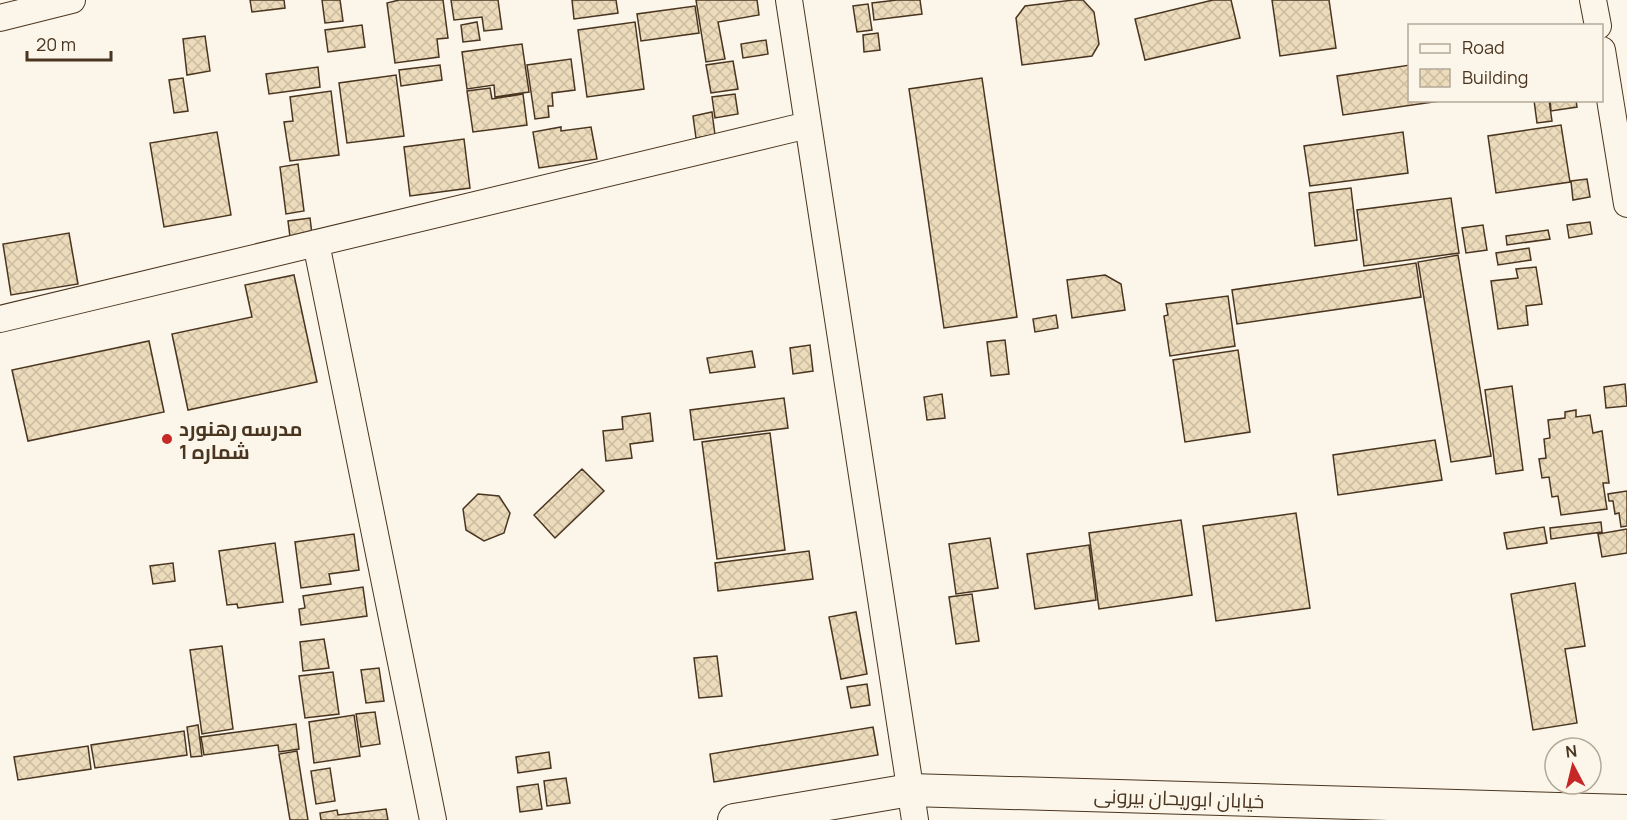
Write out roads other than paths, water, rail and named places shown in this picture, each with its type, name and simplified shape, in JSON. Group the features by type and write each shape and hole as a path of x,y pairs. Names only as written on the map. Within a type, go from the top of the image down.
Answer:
{"street":[{"path":"0,18 72,0"},
{"path":"789,0 915,820"},
{"path":"1593,0 1598,24"},
{"path":"1603,54 1622,138 1627,204"},
{"path":"0,320 808,125"},
{"path":"316,243 433,820"},
{"name":"خیابان ابوریحان بیرونی","path":"734,820 910,789 1627,811"}],"place":[{"name":"مدرسه رهنورد شماره 1","path":"167,439"}]}
